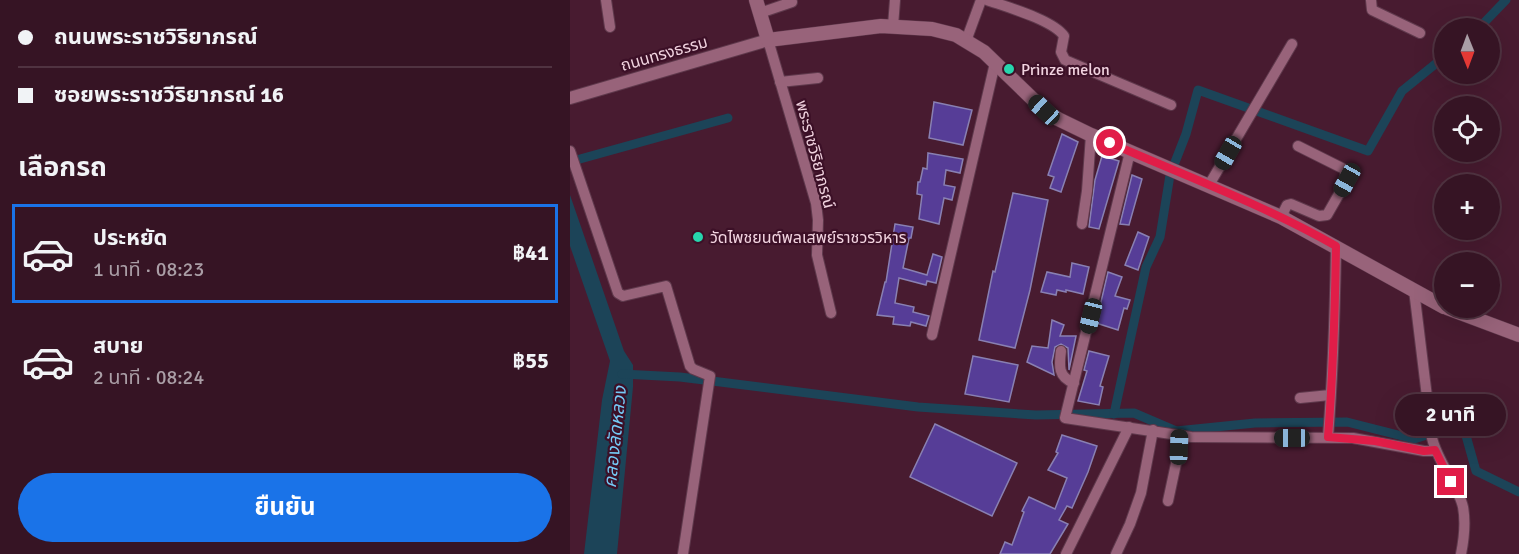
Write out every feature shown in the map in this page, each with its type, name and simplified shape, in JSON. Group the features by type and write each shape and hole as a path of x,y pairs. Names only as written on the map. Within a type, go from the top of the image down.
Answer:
{"main road":[{"path":"758,6 768,40 870,27 893,26 944,31 984,52 1044,110 1091,135 1281,217 1434,301"},
{"path":"1475,318 1519,335"}],"street":[{"path":"606,0 610,27"},
{"path":"893,26 895,0"},
{"path":"966,41 981,0"},
{"path":"987,0 1042,21 1058,30 1064,36 1061,52 1065,60 1171,105"},
{"path":"1371,0 1372,10 1420,33"},
{"path":"758,6 792,2"},
{"name":"พระราชวิริยาภรณ์","path":"768,40 816,203 817,255 831,313"},
{"name":"ถนนทรงธรรม","path":"570,98 768,40"},
{"path":"1209,185 1292,44"},
{"path":"932,335 995,63"},
{"path":"780,82 818,78"},
{"path":"1082,224 1091,135"},
{"path":"1281,217 1287,205 1291,204 1318,216 1327,215 1347,180 1344,169 1298,146"},
{"path":"570,151 618,293 623,296 666,286 690,366 710,376 683,554"},
{"path":"1130,152 1066,413 1129,427 1207,438 1329,434 1424,451 1435,450"},
{"path":"1329,434 1334,355 1336,246"},
{"path":"1414,290 1432,438 1435,450 1462,505 1465,530 1461,554"},
{"path":"1060,351 1059,367 1062,375 1066,380 1074,383"},
{"path":"1300,398 1330,396"},
{"path":"1066,554 1129,427"},
{"path":"1116,554 1141,493 1153,430"},
{"path":"1168,501 1177,459 1179,435"}],"water":[{"name":"คลองลัดหลวง","path":"570,195 624,351 633,365 633,387 617,554 584,554 602,400 610,361 570,246"}],"building":[{"path":"934,102 972,110 963,145 929,138"},
{"path":"1062,134 1078,142 1061,192 1050,188 1054,177 1048,175"},
{"path":"928,153 963,159 960,173 946,170 944,185 955,187 952,200 944,198 939,224 919,219 922,195 917,194 918,182 920,182 923,168 927,169"},
{"path":"1102,156 1119,161 1099,229 1089,227 1095,180"},
{"path":"1132,175 1142,179 1129,225 1120,224"},
{"path":"1013,193 1048,200 1030,290 1015,348 979,340 993,271 995,272"},
{"path":"895,224 913,227 903,268 927,275 933,254 942,257 936,283 927,281 926,285 899,278 895,303 914,307 913,312 929,316 926,326 911,322 910,326 893,324 894,317 877,315 886,282"},
{"path":"1138,232 1149,237 1138,270 1125,265"},
{"path":"1072,263 1089,267 1083,294 1066,290 1066,292 1057,290 1056,295 1041,292 1047,272 1070,277"},
{"path":"1108,272 1122,277 1115,296 1130,300 1127,309 1124,308 1118,330 1096,323"},
{"path":"1052,320 1064,325 1060,336 1076,336 1069,370 1068,348 1061,344 1055,347 1052,362 1054,375 1027,362 1032,346 1048,348"},
{"path":"1089,351 1109,356 1100,386 1103,387 1099,405 1078,401 1087,371 1084,370"},
{"path":"973,356 1018,365 1009,402 965,394"},
{"path":"935,424 1017,463 992,516 910,477"},
{"path":"1062,435 1097,446 1072,508 1067,506 1059,520 1068,524 1050,554 1000,554 1005,542 1012,545 1024,512 1022,511 1029,497 1055,509 1067,478 1048,470 1058,453 1056,452"}],"waterway":[{"path":"1489,18 1506,0"},
{"path":"1114,414 1146,267 1160,237 1170,175 1186,134 1198,90 1368,151 1402,91 1434,65"},
{"path":"580,159 728,118"},
{"path":"622,374 680,377 918,407 1036,415 1134,413 1176,431 1255,423 1347,422 1414,439 1443,430 1465,432 1476,471 1519,492"}],"place":[{"name":"Prinze melon","path":"1009,69"},
{"name":"วัดไพชยนต์พลเสพย์ราชวรวิหาร","path":"698,237"}],"route":[{"path":"1110,143 1236,196 1336,246 1334,355 1328,437 1375,441 1424,451 1435,450 1451,482"}]}
